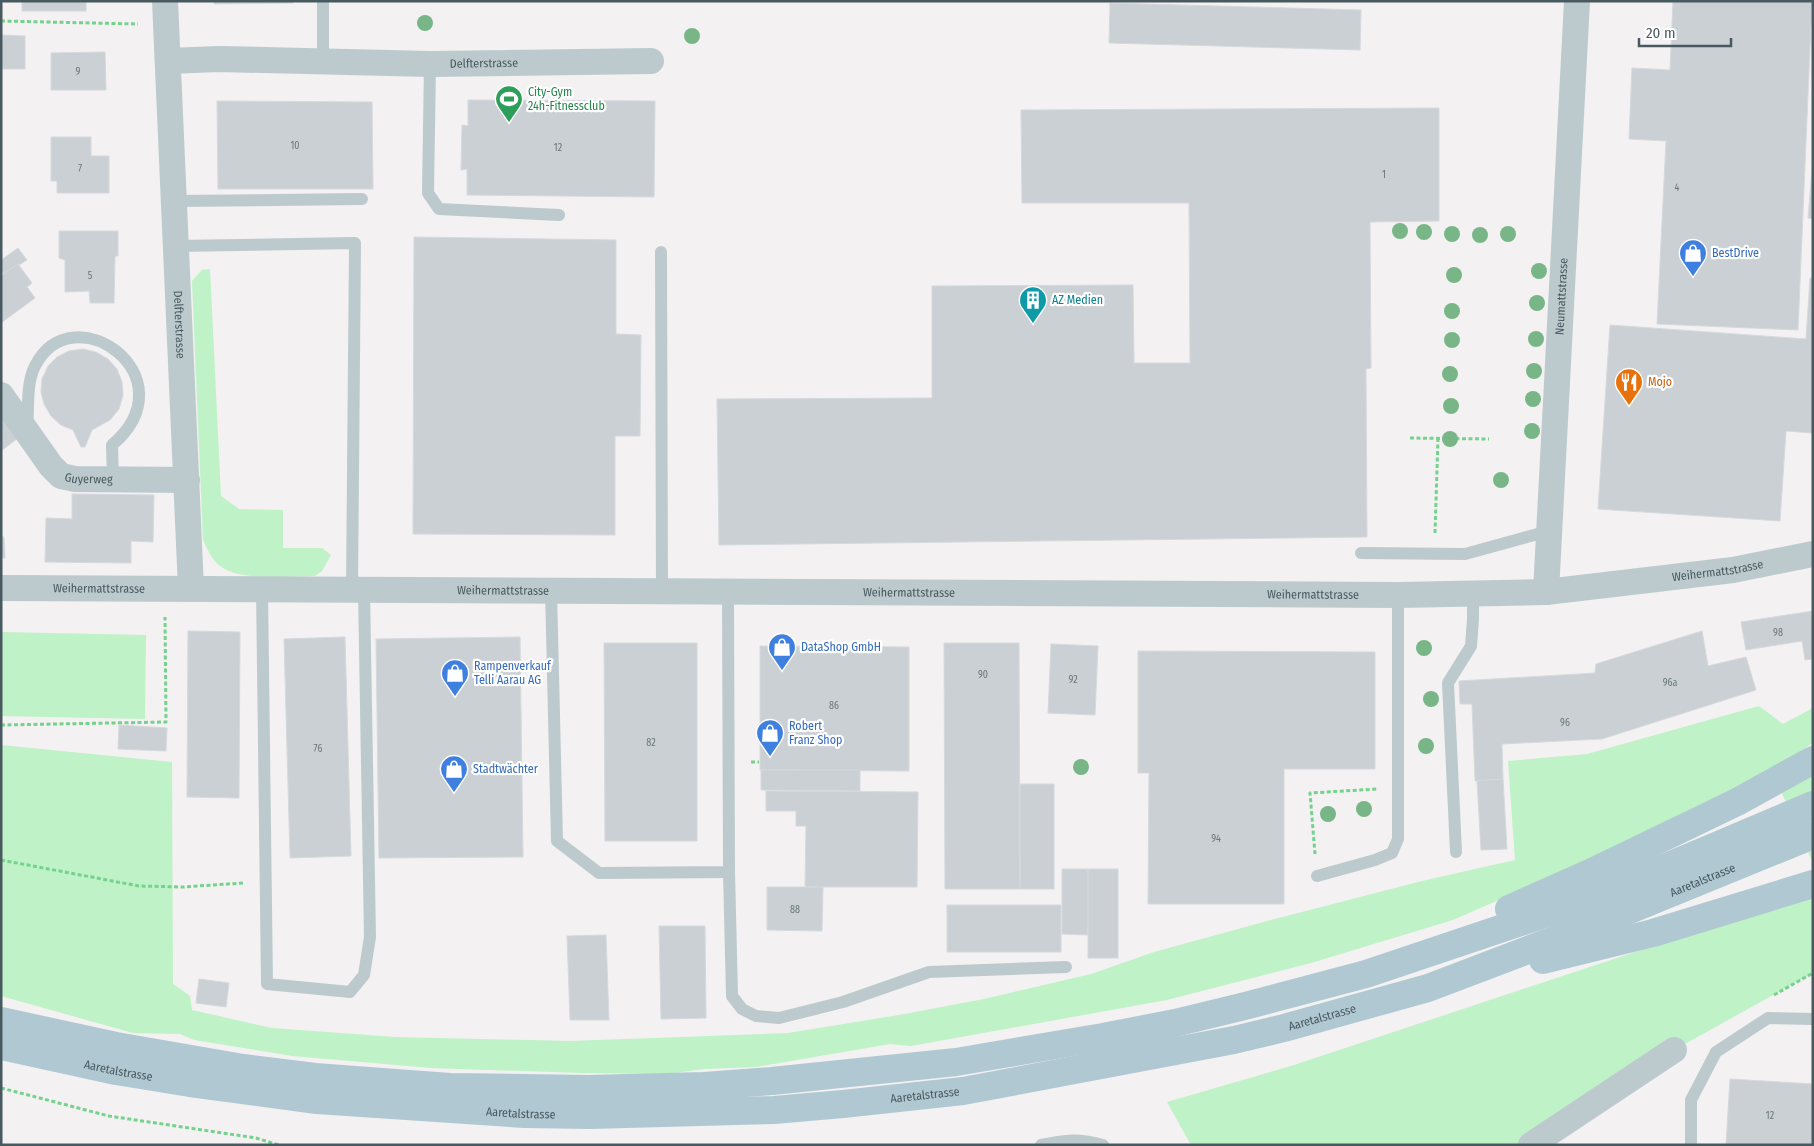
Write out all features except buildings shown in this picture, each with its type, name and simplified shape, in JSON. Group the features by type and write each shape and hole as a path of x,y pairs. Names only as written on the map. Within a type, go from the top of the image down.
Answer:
{"main road":[{"name":"Aaretalstrasse","path":"1366,974 1592,872 1737,802 1813,760"},
{"name":"Aaretalstrasse","path":"1,1021 116,1046 243,1068 324,1077 450,1087 588,1089 704,1086 772,1082 956,1062 1103,1037 1245,1006 1366,974 1598,896 1813,805"},
{"name":"Aaretalstrasse","path":"1,1046 107,1069 180,1082 317,1100 524,1114 590,1115 774,1110 963,1091 1184,1050 1284,1028 1428,988 1578,932 1813,835"},
{"path":"1428,988 1618,942 1813,884"}],"street":[{"name":"Neumattstrasse","path":"1546,592 1577,1"},
{"name":"Delfterstrasse","path":"166,13 191,589"},
{"name":"Delfterstrasse","path":"168,61 219,59 430,64 650,61"},
{"name":"Guyerweg","path":"1,395 51,466 61,476 76,479 187,480"},
{"name":"Weihermattstrasse","path":"1,588 1473,594 1546,592 1733,570 1813,554"},
{"path":"1531,1145 1674,1050"}],"lane":[{"path":"323,1 323,62"},
{"path":"430,64 428,193 439,209 559,215"},
{"path":"174,201 362,198"},
{"path":"176,246 355,243 358,590 370,937 364,974 350,992 267,984 262,589"},
{"path":"661,252 662,591"},
{"path":"27,432 30,382 35,367 47,350 59,342 73,337 90,338 106,344 118,351 135,373 139,399 131,424 124,435 112,445 113,479"},
{"path":"1361,553 1465,554 1549,531"},
{"path":"551,590 557,841 599,873 729,872"},
{"path":"728,592 729,872 732,996 742,1009 756,1016 779,1018 843,1002 929,972 1066,967"},
{"path":"1456,852 1448,683 1471,646 1474,619 1473,594"},
{"path":"1317,876 1392,854 1398,839 1398,595"},
{"path":"1691,1145 1691,1100 1716,1052 1768,1018 1813,1019"},
{"path":"1041,1145 1065,1140 1084,1139 1103,1145"}],"path":[{"path":"1,21 166,13"},
{"path":"1410,438 1489,439"},
{"path":"1438,438 1434,538 1465,554"},
{"path":"1,725 166,722 164,589"},
{"path":"1317,876 1310,793 1398,788"},
{"path":"1,860 139,886 182,887 265,882"},
{"path":"1,1088 109,1116 256,1138 278,1145"}],"green space":[{"path":"210,269 221,496 239,509 283,510 283,548 322,548 331,555 322,571 315,576 268,577 242,575 232,572 216,563 203,540 192,281 202,270"},
{"path":"1,632 146,635 145,719 1,716"},
{"path":"1759,706 1783,724 1813,708 1813,743 1734,793 1597,857 1453,920 1311,963 1167,1000 911,1046 890,1044 756,1067 704,1069 668,1074 431,1068 292,1056 194,1040 180,1034 133,1033 1,996 1,745 172,762 173,984 190,996 192,1010 272,1028 395,1037 570,1041 788,1033 984,999 1091,974 1154,952 1271,920 1422,881 1515,860 1508,761 1587,754"},
{"path":"1813,773 1813,861 1812,861 1781,791"},
{"path":"1813,893 1813,973 1674,1050 1517,1145 1191,1145 1167,1102 1294,1065"}],"place":[{"name":"City-Gym 24h-Fitnessclub","path":"509,123"},
{"name":"BestDrive","path":"1693,277"},
{"name":"AZ Medien","path":"1033,324"},
{"name":"Mojo","path":"1629,406"},
{"name":"DataShop GmbH","path":"782,671"},
{"name":"Rampenverkauf Telli Aarau AG","path":"455,697"},
{"name":"Robert Franz Shop","path":"770,757"},
{"name":"Stadtwächter","path":"454,793"}]}
